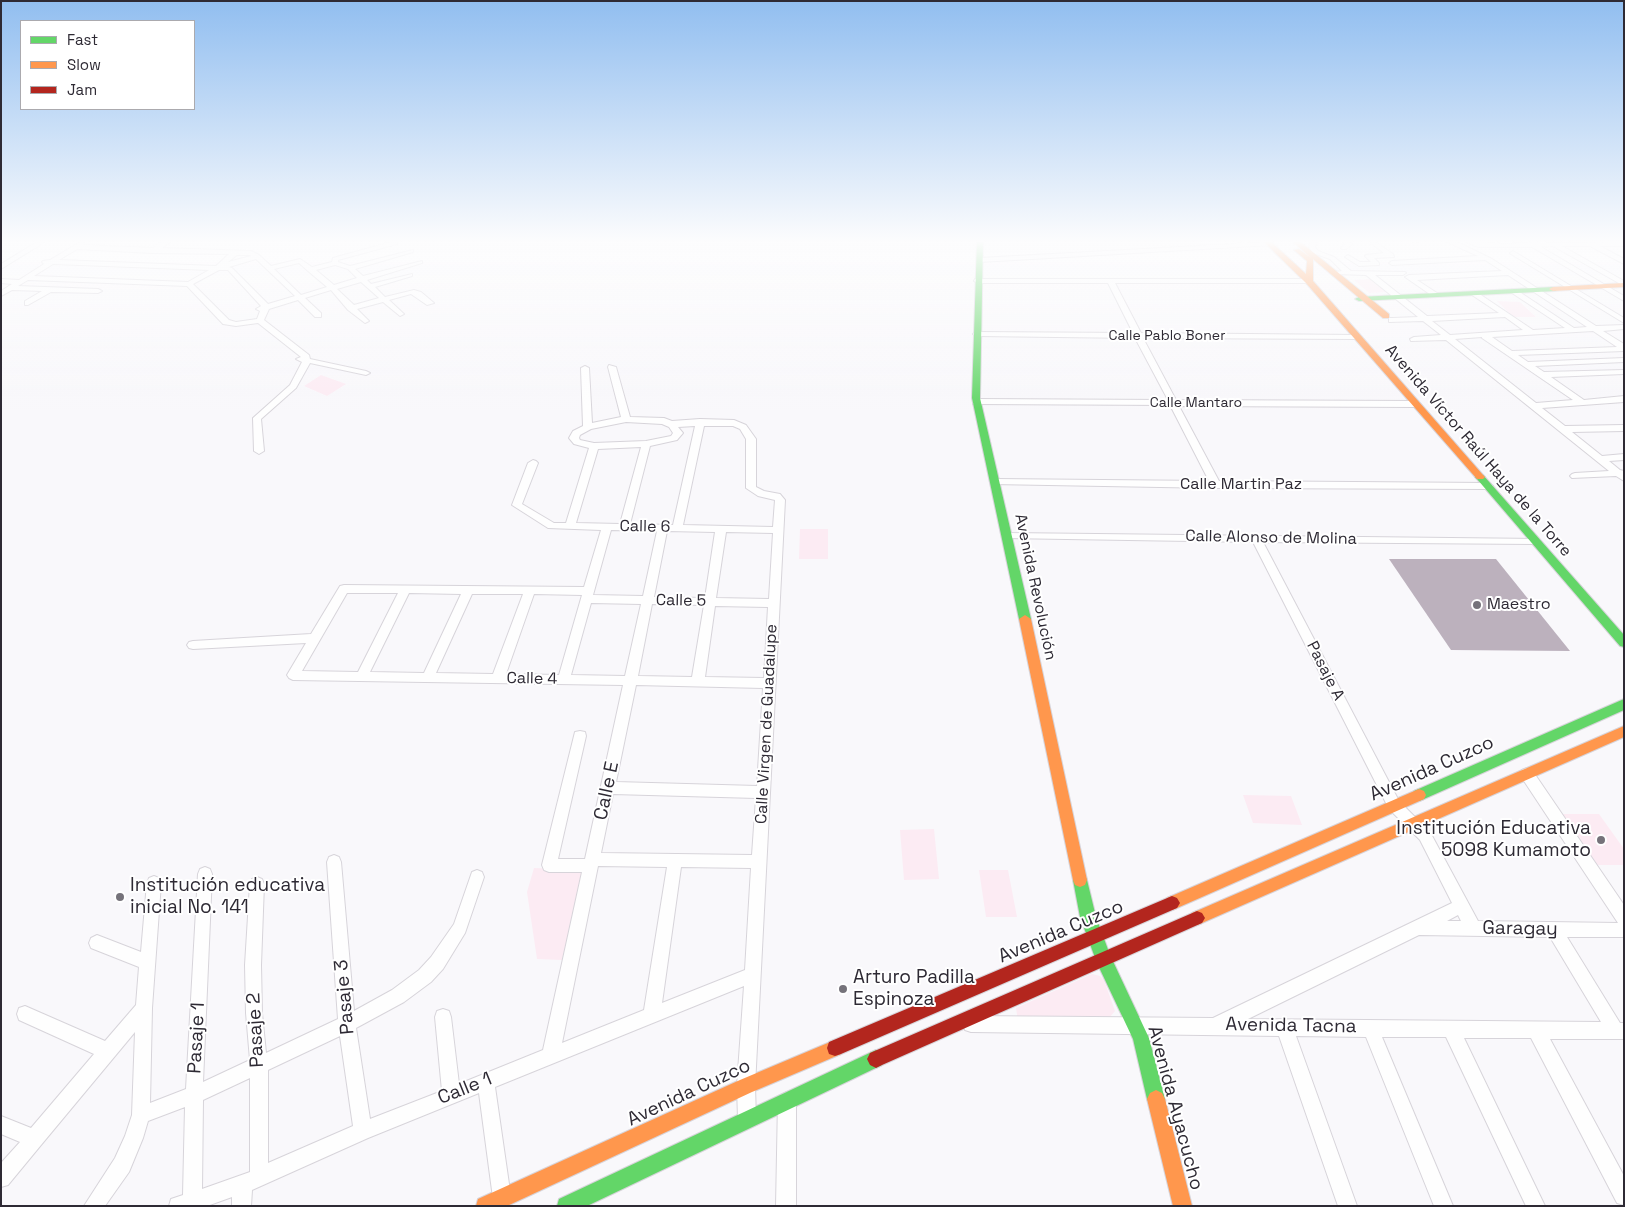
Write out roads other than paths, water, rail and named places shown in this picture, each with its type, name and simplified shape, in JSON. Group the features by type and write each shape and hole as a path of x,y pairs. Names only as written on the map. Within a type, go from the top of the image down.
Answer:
{"main road":[{"name":"Avenida Revolución","path":"978,296 976,402 1008,536 1094,938"},
{"name":"Avenida Víctor Raúl Haya de la Torre","path":"1322,296 1624,643"},
{"path":"1360,296 1389,318"},
{"path":"1363,299 1410,296"},
{"name":"Avenida Cuzco","path":"494,1202 746,1086 1094,938 1624,704"},
{"path":"566,1206 787,1100 1103,958 1415,824 1624,731"},
{"name":"Avenida Ayacucho","path":"1094,938 1136,1024 1183,1206"}],"street":[{"path":"28,303 38,296"},
{"path":"200,296 226,322 260,315 300,297 318,315"},
{"path":"244,296 300,359 307,359 366,374"},
{"path":"340,296 365,321"},
{"path":"380,296 400,314"},
{"path":"351,308 393,296"},
{"path":"421,296 430,303"},
{"path":"1118,296 1216,485"},
{"path":"1480,296 1532,333"},
{"path":"1523,296 1573,330"},
{"path":"1546,296 1624,348"},
{"path":"1585,296 1624,321"},
{"path":"1398,297 1562,429 1622,474"},
{"path":"1389,318 1503,312"},
{"path":"1414,339 1624,327"},
{"name":"Calle Pablo Boner","path":"977,334 1357,337"},
{"path":"1485,336 1583,403"},
{"path":"1510,353 1624,348"},
{"path":"259,451 257,418 290,390 307,359"},
{"path":"1526,364 1624,360"},
{"path":"612,367 626,419"},
{"path":"585,368 588,427 576,433 574,438 577,442 594,446 646,444 674,438 678,433 669,424"},
{"path":"1543,376 1624,372"},
{"path":"1534,406 1624,399"},
{"name":"Calle Mantaro","path":"976,402 1416,404"},
{"name":"Calle Virgen de Guadalupe","path":"588,427 626,419 646,419 669,424 700,422 734,423 750,434 750,486 761,494 777,496 780,513 752,975 746,1120"},
{"name":"Calle E","path":"551,1054 648,601 700,422"},
{"path":"1562,429 1624,428"},
{"path":"624,527 646,444"},
{"path":"570,525 594,446"},
{"path":"1601,459 1624,457"},
{"name":"Calle 6","path":"532,463 517,505 550,525 779,530"},
{"path":"1575,476 1622,474"},
{"name":"Calle Martin Paz","path":"995,482 1488,486"},
{"path":"564,680 607,526"},
{"path":"698,682 721,529"},
{"name":"Calle Alonso de Molina","path":"1008,536 1535,541"},
{"name":"Pasaje A","path":"1256,538 1394,804 1425,836 1473,928"},
{"name":"Calle 5","path":"315,638 344,589 530,590 648,601 775,603"},
{"path":"362,676 406,589"},
{"path":"428,677 468,590"},
{"path":"498,678 530,590"},
{"path":"193,645 315,638"},
{"name":"Calle 4","path":"315,638 293,675 770,683"},
{"path":"580,736 549,865 676,860 759,862"},
{"path":"1527,774 1624,918"},
{"path":"608,788 763,792"},
{"path":"652,1014 676,860"},
{"name":"Pasaje 3","path":"334,862 347,1024 362,1131"},
{"name":"Pasaje 1","path":"185,1204 194,1095 205,874"},
{"path":"141,1115 194,1095 347,1024 398,996 424,976 437,963 460,928 478,877"},
{"path":"93,1206 122,1165 134,1138 141,1115 144,1008 154,883"},
{"name":"Pasaje 2","path":"241,1206 251,1180 259,1064 254,1013 253,965 258,884"},
{"path":"1216,1025 1462,906"},
{"name":"Garagay","path":"1415,928 1624,930"},
{"path":"1554,929 1621,1032"},
{"path":"97,943 147,962"},
{"name":"Calle 1","path":"185,1204 251,1180 362,1131 752,975"},
{"path":"1,1178 144,1008"},
{"path":"25,1014 108,1051"},
{"path":"443,1017 451,1095"},
{"name":"Avenida Tacna","path":"958,1024 1136,1024 1621,1032"},
{"path":"1284,1026 1348,1206"},
{"path":"1370,1027 1444,1206"},
{"path":"1451,1029 1536,1206"},
{"path":"1536,1030 1624,1196"},
{"path":"486,1081 494,1202"},
{"path":"786,1206 787,1100"},
{"path":"1,1126 34,1139"}],"place":[{"name":"Maestro","path":"1477,605"},
{"name":"Institución Educativa 5098 Kumamoto","path":"1601,840"},
{"name":"Institución educativa inicial No. 141","path":"120,897"},
{"name":"Arturo Padilla Espinoza","path":"843,989"}]}
